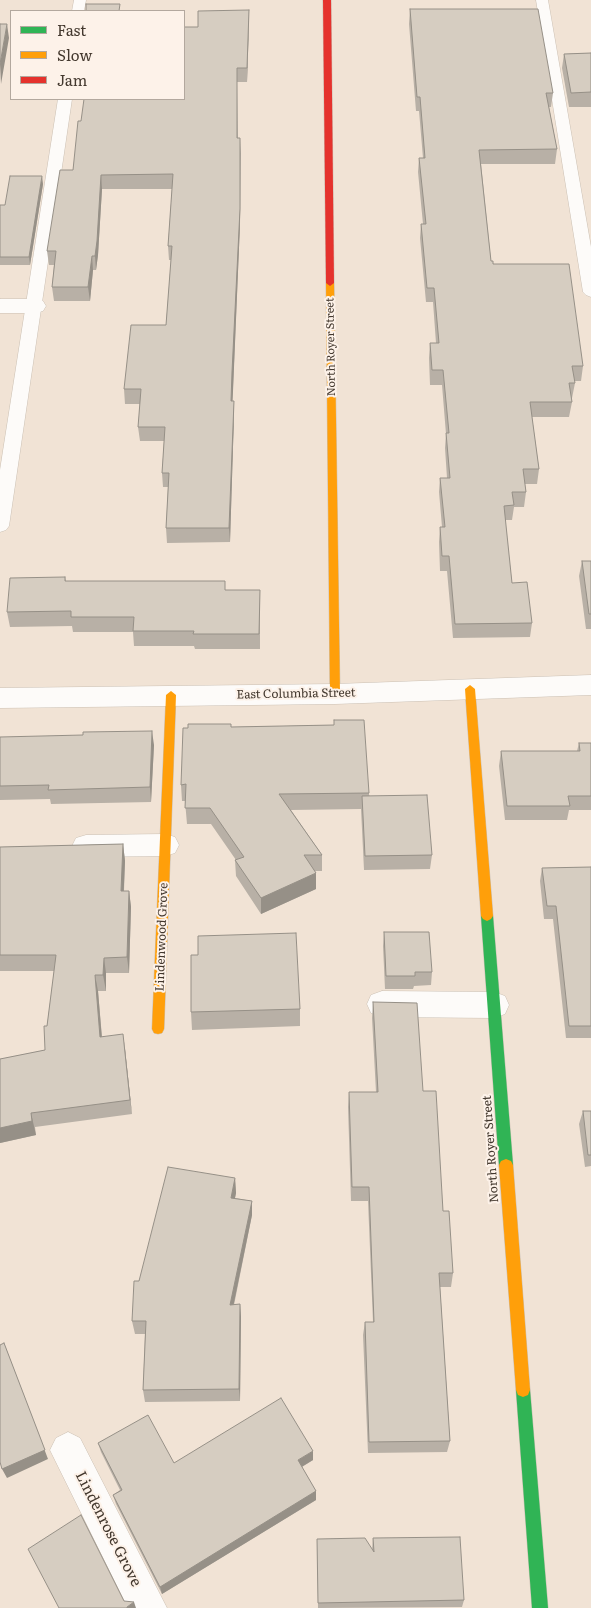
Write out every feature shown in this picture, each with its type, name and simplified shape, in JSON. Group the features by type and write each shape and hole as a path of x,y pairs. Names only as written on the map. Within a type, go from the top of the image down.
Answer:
{"street":[{"name":"North Royer Street","path":"327,0 335,694"},
{"path":"0,306 35,306"},
{"name":"East Columbia Street","path":"0,698 335,694 591,684"},
{"name":"North Royer Street","path":"470,689 540,1608"},
{"name":"Lindenwood Grove","path":"158,1029 171,696"},
{"path":"58,846 165,845"},
{"path":"382,1004 494,1005"},
{"name":"Lindenrose Grove","path":"68,1450 148,1608"}],"lane":[{"path":"542,0 591,292"},
{"path":"0,526 66,100"}],"building":[{"path":"86,4 120,4 119,10 86,10"},
{"path":"410,9 538,9 553,93 546,93 557,149 479,150 491,261 493,261 493,264 569,264 583,366 572,366 575,383 569,383 572,402 530,402 539,469 523,469 526,492 512,492 514,505 504,506 512,583 527,582 532,623 455,624 449,556 442,556 440,527 445,527 440,478 450,478 446,433 449,433 443,370 432,370 430,343 439,343 434,288 427,288 421,224 426,224 419,158 425,158 420,97 417,97"},
{"path":"249,10 247,68 237,68 237,138 240,138 240,209 231,401 234,401 229,528 166,528 169,473 162,473 165,427 138,427 141,389 124,389 131,325 166,325 172,246 168,246 173,174 101,175 97,241 95,256 92,256 88,287 52,287 56,251 47,251 60,170 73,170 78,121 81,121 84,100 185,100 185,27 198,27 198,11"},
{"path":"0,24 7,24 0,64"},
{"path":"591,53 591,92 571,93 564,54"},
{"path":"10,176 42,176 29,257 0,257 0,205 5,205"},
{"path":"582,561 591,561 591,614 589,614"},
{"path":"65,577 65,581 225,581 225,590 260,590 259,634 193,634 194,631 133,631 134,617 71,617 71,611 7,612 10,578"},
{"path":"334,720 364,720 369,793 279,794 322,855 304,855 316,873 261,898 235,860 244,857 210,808 185,808 186,784 181,785 183,728 188,728 188,724 231,724 231,727 334,725"},
{"path":"152,731 150,787 48,790 49,785 0,786 0,737 83,735 83,732"},
{"path":"579,743 591,743 591,796 568,796 570,806 507,806 501,751 580,751"},
{"path":"427,795 432,855 365,856 362,796"},
{"path":"123,844 121,891 129,891 127,957 104,958 103,975 95,975 100,1037 123,1034 130,1100 31,1113 32,1121 0,1128 0,1059 45,1050 44,1026 47,1026 56,955 0,955 0,847"},
{"path":"591,867 591,1026 569,1026 556,906 547,906 542,868"},
{"path":"384,932 429,932 432,972 415,972 415,976 386,976"},
{"path":"296,933 300,1009 191,1012 191,955 198,955 198,936"},
{"path":"373,1002 417,1003 423,1091 436,1091 443,1211 449,1211 453,1273 439,1273 450,1441 369,1442 365,1322 374,1322 369,1187 352,1187 349,1092 378,1092"},
{"path":"583,1111 591,1111 591,1155 588,1155"},
{"path":"168,1167 235,1178 231,1198 252,1201 230,1305 240,1304 239,1389 143,1390 146,1321 132,1321 134,1281 139,1281"},
{"path":"4,1343 45,1450 2,1469 0,1462 0,1345"},
{"path":"281,1398 313,1451 298,1460 316,1491 160,1587 113,1495 122,1490 98,1443 148,1415 174,1463"},
{"path":"81,1515 124,1601 134,1602 127,1608 59,1608 28,1549"},
{"path":"460,1537 464,1600 318,1603 317,1539 365,1538 374,1552 373,1538"}],"traffic: fast":[{"path":"487,916 506,1165"},
{"path":"523,1390 540,1608"}],"traffic: slow":[{"path":"330,283 335,694"},
{"path":"470,689 487,916"},
{"path":"158,1029 171,695"},
{"path":"506,1165 523,1390"}],"traffic: jam":[{"path":"327,0 330,283"}]}
